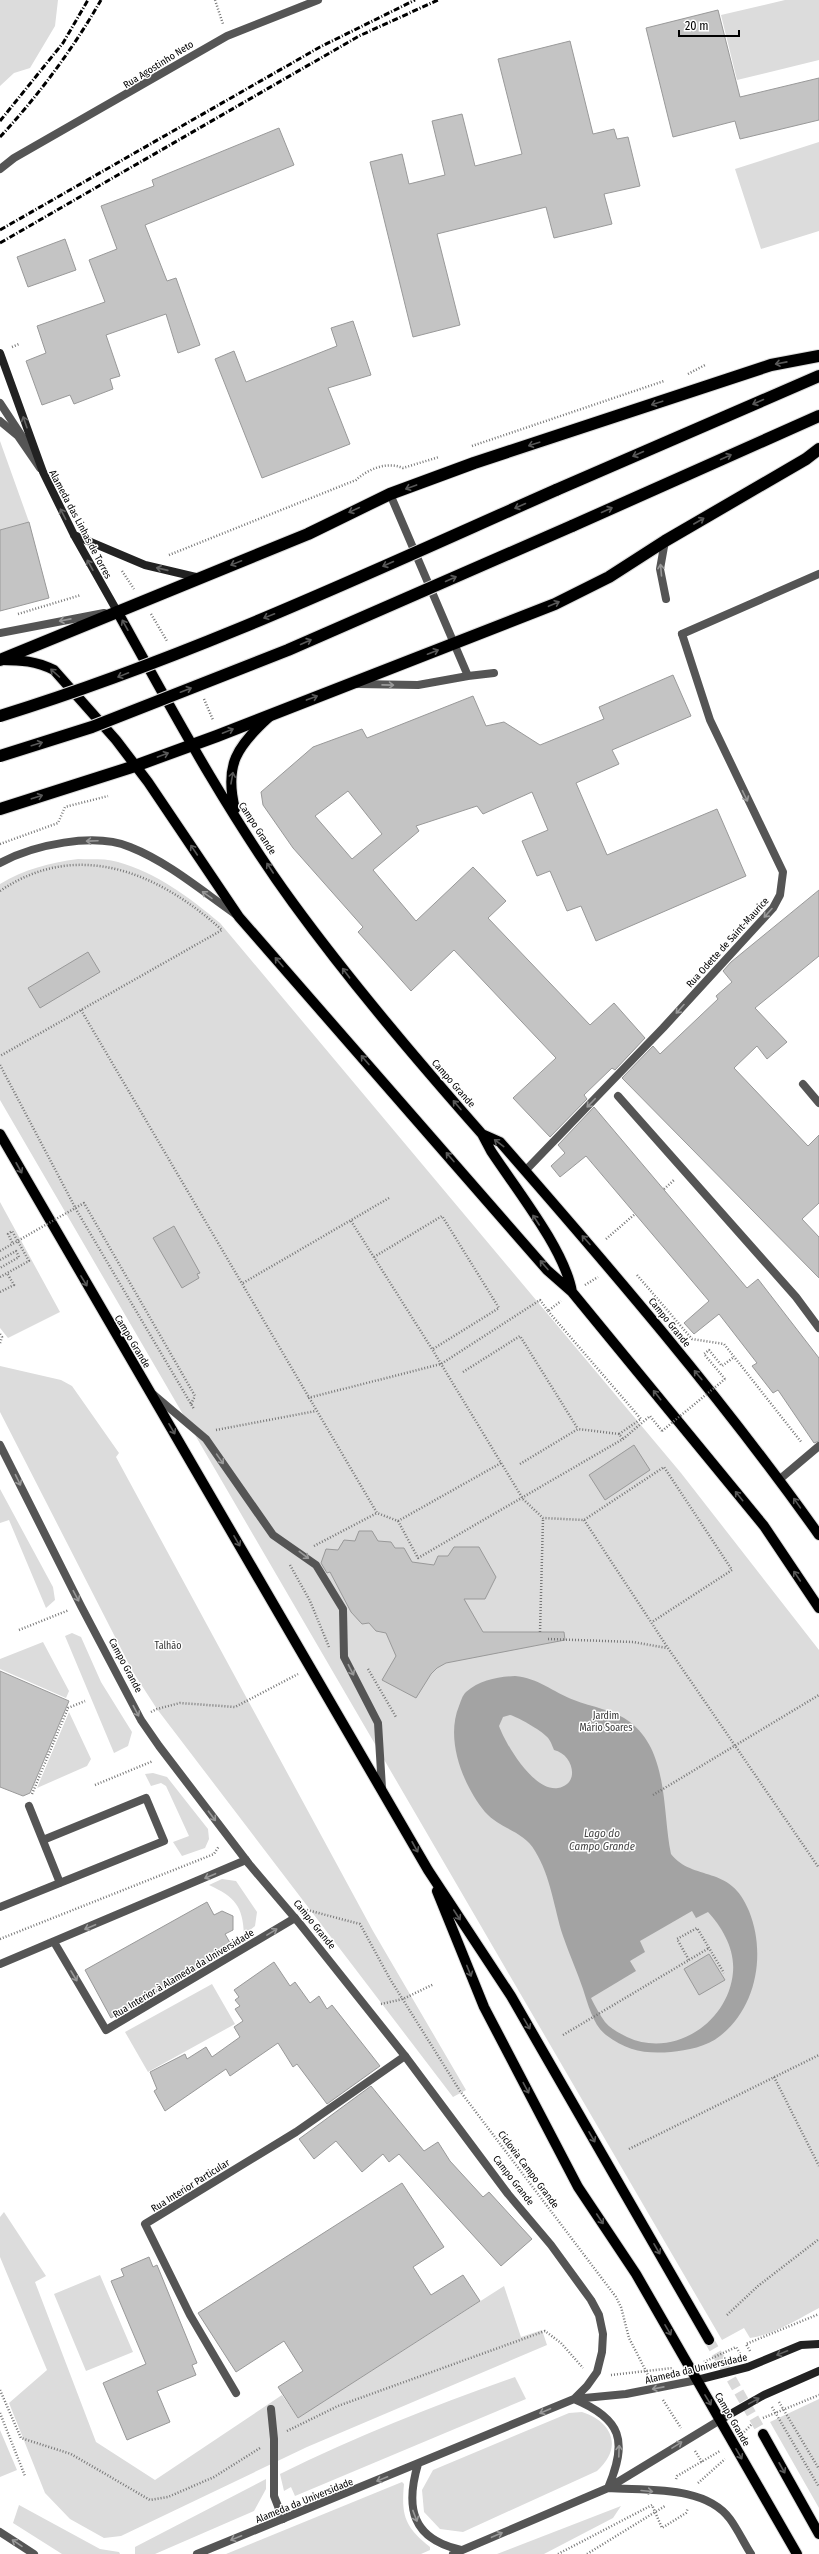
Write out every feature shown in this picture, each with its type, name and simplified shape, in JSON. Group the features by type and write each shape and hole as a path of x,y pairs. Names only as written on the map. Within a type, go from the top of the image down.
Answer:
{"highway":[{"path":"1,660 117,611 308,534 390,494 474,463 771,365 819,356"},
{"path":"0,716 84,690 272,615 819,376"},
{"path":"0,756 92,727 288,650 819,416"},
{"path":"0,809 135,766 192,745 454,644 581,592 806,459 819,449"}],"main road":[{"name":"Alameda das Linhas de Torres","path":"0,353 42,472 74,535 117,611"},
{"path":"74,535 145,565 200,578"},
{"name":"Campo Grande","path":"117,611 192,745 292,902 370,1004 482,1134 500,1142 612,1269 724,1405 780,1479 819,1535"},
{"path":"1,660 26,660 40,663 54,670 116,740 239,917 547,1270 572,1292 764,1526 819,1608"},
{"path":"236,816 230,788 236,754 248,736 275,712"},
{"name":"Campo Grande","path":"0,1134 382,1788 428,1870 511,1996 709,2340"},
{"path":"482,1134 491,1151 559,1254 569,1275 572,1292"},
{"name":"Campo Grande","path":"428,1870 484,2007 578,2187 636,2274 797,2554"},
{"name":"Alameda da Universidade","path":"697,2380 757,2363 801,2345 819,2344"},
{"path":"720,2420 774,2391 819,2371"},
{"name":"Campo Grande","path":"763,2434 819,2534"}],"street":[{"name":"Rua Agostinho Neto","path":"0,169 14,158 163,74 181,60 227,36 318,0"},
{"name":"Rua Agostinho Neto","path":"0,161 14,158"},
{"path":"0,403 19,429 42,472"},
{"path":"0,421 18,436 42,472"},
{"path":"390,494 468,676"},
{"path":"665,541 660,569 666,599"},
{"name":"Rua Odette de Saint-Maurice","path":"525,1171 663,1028 772,908 780,895 783,872 728,761 710,720 682,634 819,574"},
{"path":"0,633 117,611"},
{"path":"349,684 418,685 494,673"},
{"path":"0,863 15,855 60,843 97,840 130,846 171,870 239,917"},
{"path":"804,1084 819,1103"},
{"path":"618,1096 791,1291 819,1328"},
{"path":"151,1394 206,1439 273,1535 301,1553 316,1565 343,1609 344,1657 378,1723 382,1788"},
{"name":"Campo Grande","path":"0,1445 81,1606 141,1720 166,1756 246,1860 296,1918 405,2056 508,2194 551,2245 591,2300 599,2315 603,2334 602,2352 596,2372 587,2386 574,2399"},
{"path":"780,1479 810,1452 819,1446"},
{"path":"0,1907 164,1841 146,1798 43,1840"},
{"path":"31,1803 43,1840 60,1883"},
{"path":"0,1964 246,1860"},
{"name":"Rua Interior à Alameda da Universidade","path":"54,1942 106,2030 296,1918"},
{"name":"Rua Interior Particular","path":"236,2393 190,2315 146,2224 296,2132 405,2056"},
{"name":"Alameda da Universidade","path":"197,2554 574,2399 626,2394 697,2380"},
{"path":"574,2399 601,2412 616,2429 620,2454 608,2488"},
{"path":"271,2409 274,2439 274,2496 283,2519"},
{"path":"453,2554 608,2488 720,2420"},
{"path":"418,2464 411,2498 418,2524 433,2540 444,2546 461,2550"},
{"path":"608,2488 671,2493 704,2499 717,2507 730,2519 751,2554"},
{"path":"0,2532 34,2554"}],"path":[{"path":"215,0 227,36"},
{"path":"681,376 705,365"},
{"path":"468,448 478,442 666,381"},
{"path":"166,554 171,555 270,516 356,480 364,472 395,465 403,468 446,454"},
{"path":"14,614 81,595"},
{"path":"0,844 58,822 65,807 108,796"},
{"path":"0,891 16,881 46,870 79,864 116,867 140,875 160,885 190,904 222,930 0,1056"},
{"path":"81,1010 377,1513 398,1521 418,1558 524,1499 623,1439 650,1416 662,1431 725,1379 704,1354 709,1350 722,1366 734,1357"},
{"path":"0,1065 77,1211 196,1411"},
{"path":"243,1283 389,1198"},
{"path":"0,1251 84,1203 195,1396 192,1404"},
{"path":"606,1239 635,1214"},
{"path":"374,1258 442,1216 499,1308 432,1349"},
{"path":"351,1221 524,1499 544,1518 584,1520 664,1467 732,1570 652,1622"},
{"path":"0,1277 29,1261 12,1231 8,1234 13,1244"},
{"path":"0,1260 16,1251 19,1257 0,1268"},
{"path":"633,1270 692,1339 724,1344 810,1452"},
{"path":"0,1292 14,1285 7,1273"},
{"path":"308,1398 441,1364 540,1300"},
{"path":"520,1464 578,1429 619,1434 641,1418 548,1311"},
{"path":"0,1334 2,1337 0,1343"},
{"path":"463,1372 520,1336 578,1429"},
{"path":"208,1432 316,1411"},
{"path":"619,1434 623,1439"},
{"path":"398,1521 501,1463"},
{"path":"301,1553 377,1513"},
{"path":"540,1632 544,1518"},
{"path":"584,1520 668,1648 819,1868"},
{"path":"288,1562 310,1602 329,1649"},
{"path":"19,1630 81,1606"},
{"path":"548,1639 633,1642 668,1648"},
{"path":"366,1665 396,1717"},
{"path":"149,1714 157,1709 180,1703 235,1707 311,1667"},
{"path":"653,1795 819,1695"},
{"path":"31,1803 31,1795 68,1708 85,1701"},
{"path":"145,1708 153,1720"},
{"path":"95,1785 166,1756"},
{"name":"Ciclovia Campo Grande","path":"305,1909 360,1924 403,1999 460,2091 616,2297 621,2307 628,2338 687,2439"},
{"path":"689,1960 677,1940 697,1928 724,1973"},
{"path":"563,2035 709,1948"},
{"path":"368,2010 377,2005 403,1999 434,1984"},
{"path":"629,2149 819,2055"},
{"path":"774,2077 819,2166"},
{"path":"727,2315 758,2286 819,2239"},
{"path":"757,2363 746,2344 819,2314"},
{"path":"0,2390 21,2438 71,2454 150,2500 168,2497 214,2477 292,2428 338,2406 544,2331 561,2343 582,2368 609,2376 646,2371"},
{"path":"774,2391 819,2469"},
{"path":"771,2406 819,2487"},
{"path":"0,2413 1,2419 25,2476"},
{"path":"587,2554 666,2505 677,2476 702,2462"}],"green space":[{"path":"0,0 58,0 55,26 30,68 14,73 0,86"},
{"path":"785,0 819,0 819,60 737,80 721,15"},
{"path":"819,142 819,231 761,249 735,169"},
{"path":"0,441 29,522 0,530"},
{"name":"Jardim Mário Soares","path":"78,859 113,861 146,873 159,879 184,895 220,923 681,1473 819,1650 819,2308 785,2326 768,2334 750,2338 744,2328 722,2340 0,1100 0,884 19,874 38,867"},
{"path":"0,1202 60,1312 8,1338 0,1328"},
{"name":"Talhão","path":"0,1366 61,1380 72,1386 119,1453 116,1457 373,1931 466,2090 453,2097 157,1709 133,1672 0,1412"},
{"path":"0,1489 53,1587 55,1600 46,1608 9,1520 0,1523"},
{"path":"72,1633 81,1637 101,1682 132,1732 128,1746 114,1753 65,1636"},
{"path":"43,1642 69,1691 66,1698 0,1669 0,1659"},
{"path":"69,1712 91,1759 87,1766 37,1788"},
{"path":"153,1773 167,1777 208,1829 209,1839 205,1848 182,1856 173,1842 189,1836 166,1786 161,1783 151,1786 145,1774"},
{"path":"222,1879 236,1881 257,1912 255,1926 244,1935 242,1917 236,1904 231,1898 209,1885"},
{"path":"212,1984 235,2024 148,2072 125,2032"},
{"path":"4,2212 46,2276 35,2282 96,2442 155,2480 282,2395 298,2418 504,2286 521,2337 542,2330 547,2345 307,2447 121,2536 104,2538 70,2519 45,2493 9,2403 47,2370 0,2257 0,2217"},
{"path":"100,2275 133,2352 86,2371 54,2294"},
{"path":"515,2377 526,2399 295,2496 291,2487 284,2491 280,2474 396,2422"},
{"path":"819,2399 819,2508 770,2422"},
{"path":"582,2412 593,2416 601,2422 611,2437 612,2445 610,2453 605,2462 597,2471 463,2532 440,2529 424,2512 422,2490 433,2470 569,2413"},
{"path":"0,2430 17,2470 0,2477"},
{"path":"266,2479 266,2489 254,2511 155,2554 135,2554 135,2547"},
{"path":"402,2482 404,2484 403,2505 406,2520 415,2533 430,2547 430,2550 421,2554 226,2554"},
{"path":"19,2505 100,2549 119,2552 120,2554 62,2554 13,2523"},
{"path":"621,2506 613,2518 544,2554 497,2554"}],"water":[{"name":"Lago do Campo Grande","path":"508,1676 531,1679 566,1697 617,1714 630,1722 643,1735 652,1749 658,1766 662,1783 671,1854 680,1863 712,1875 732,1886 741,1896 749,1911 757,1944 755,1978 750,1995 743,2010 733,2024 715,2040 684,2050 671,2052 645,2052 621,2045 601,2031 594,2020 563,1936 549,1882 535,1851 525,1839 491,1818 485,1812 470,1789 458,1762 454,1733 455,1719 464,1695 471,1688 483,1682","holes":["510,1715 534,1727 544,1734 550,1740 554,1750 566,1757 572,1769 570,1781 558,1788 549,1787 540,1783 522,1766 514,1755 499,1726 503,1717","692,1911 696,1918 708,1912 718,1924 730,1947 733,1972 729,1990 721,2006 710,2020 696,2032 680,2039 663,2043 645,2043 615,2031 605,2022 591,1998 636,1971 630,1961 645,1952 640,1941"]}],"building":[{"path":"718,10 740,97 819,78 819,120 740,139 735,121 673,137 646,28"},
{"path":"570,41 593,134 614,129 617,139 628,137 640,186 604,194 612,224 554,238 546,207 437,234 460,325 413,337 370,162 402,154 409,184 445,175 432,121 462,114 475,166 522,154 498,59"},
{"path":"279,128 294,165 145,225 167,281 176,278 200,345 178,353 166,314 106,335 120,376 110,379 113,389 74,404 70,395 42,405 26,361 46,353 37,326 105,302 89,260 117,249 101,206 154,186 152,180"},
{"path":"65,239 76,270 28,287 17,257"},
{"path":"353,321 371,375 328,388 350,444 262,478 215,359 234,351 246,382 337,346 331,328"},
{"path":"29,522 49,598 0,611 0,530"},
{"path":"673,675 691,716 612,750 619,764 576,783 607,855 717,809 746,876 596,941 581,906 567,911 550,871 537,876 522,841 548,830 532,792 483,814 477,806 416,826 419,831 373,870 416,921 473,867 506,901 488,918 590,1025 614,1003 645,1038 615,1070 612,1068 584,1095 587,1099 550,1137 513,1098 556,1058 454,950 411,991 358,932 363,927 293,848 263,805 261,792 313,747 362,729 367,738 473,696 486,726 504,722 540,745 604,719 599,707","holes":["348,791 382,834 352,859 315,816"]},
{"path":"819,890 819,956 755,1008 787,1042 767,1059 757,1046 734,1068 808,1146 819,1135 819,1203 802,1219 819,1237 819,1278 622,1078 653,1046 660,1054 718,999 716,996 732,982 723,971 731,962"},
{"path":"88,952 100,972 40,1008 28,988"},
{"path":"594,1107 747,1288 758,1279 819,1358 819,1441 814,1443 778,1390 773,1393 752,1366 757,1363 719,1314 694,1334 684,1323 709,1301 586,1156 560,1177 551,1166 565,1153 558,1145"},
{"path":"174,1226 200,1273 197,1274 199,1278 182,1288 153,1238"},
{"path":"634,1445 650,1470 605,1500 589,1475"},
{"path":"359,1531 372,1531 378,1541 391,1542 395,1548 404,1548 412,1562 434,1565 438,1556 448,1556 454,1547 479,1547 496,1577 485,1599 464,1599 483,1632 564,1632 565,1640 446,1663 437,1668 431,1674 416,1698 382,1680 396,1656 386,1633 376,1631 369,1623 362,1624 351,1612 330,1572 327,1573 321,1563 326,1549 338,1550 344,1540 355,1541"},
{"path":"0,1671 69,1701 30,1793 23,1796 0,1787"},
{"path":"207,1902 214,1915 222,1911 233,1916 233,1930 225,1934 233,1948 111,2018 85,1970"},
{"path":"709,1954 725,1980 699,1995 684,1969"},
{"path":"274,1962 290,1986 295,1982 310,2003 319,1996 327,2009 332,2005 380,2066 327,2104 297,2064 293,2067 278,2043 230,2076 226,2069 165,2111 154,2091 157,2089 150,2072 185,2054 187,2059 206,2047 212,2057 240,2037 234,2027 243,2021 235,2009 240,2006 235,2000 239,1997 234,1990"},
{"path":"371,2086 424,2151 438,2142 450,2161 483,2197 489,2192 532,2239 501,2266 399,2154 389,2162 383,2154 362,2172 336,2141 314,2159 299,2139"},
{"path":"402,2183 444,2247 413,2267 431,2295 463,2275 480,2301 298,2418 278,2387 303,2371 284,2341 236,2372 198,2313"},
{"path":"149,2257 153,2267 157,2265 197,2363 192,2365 196,2375 157,2391 170,2422 127,2440 103,2383 146,2364 111,2281 124,2276 121,2269"}],"tunnel":[{"path":"709,2340 763,2434"}],"railway":[{"path":"0,121 63,43 88,0"},
{"path":"0,137 54,72 79,36 101,0"},
{"path":"0,230 320,47 415,0"},
{"path":"0,243 359,36 438,0"}]}
